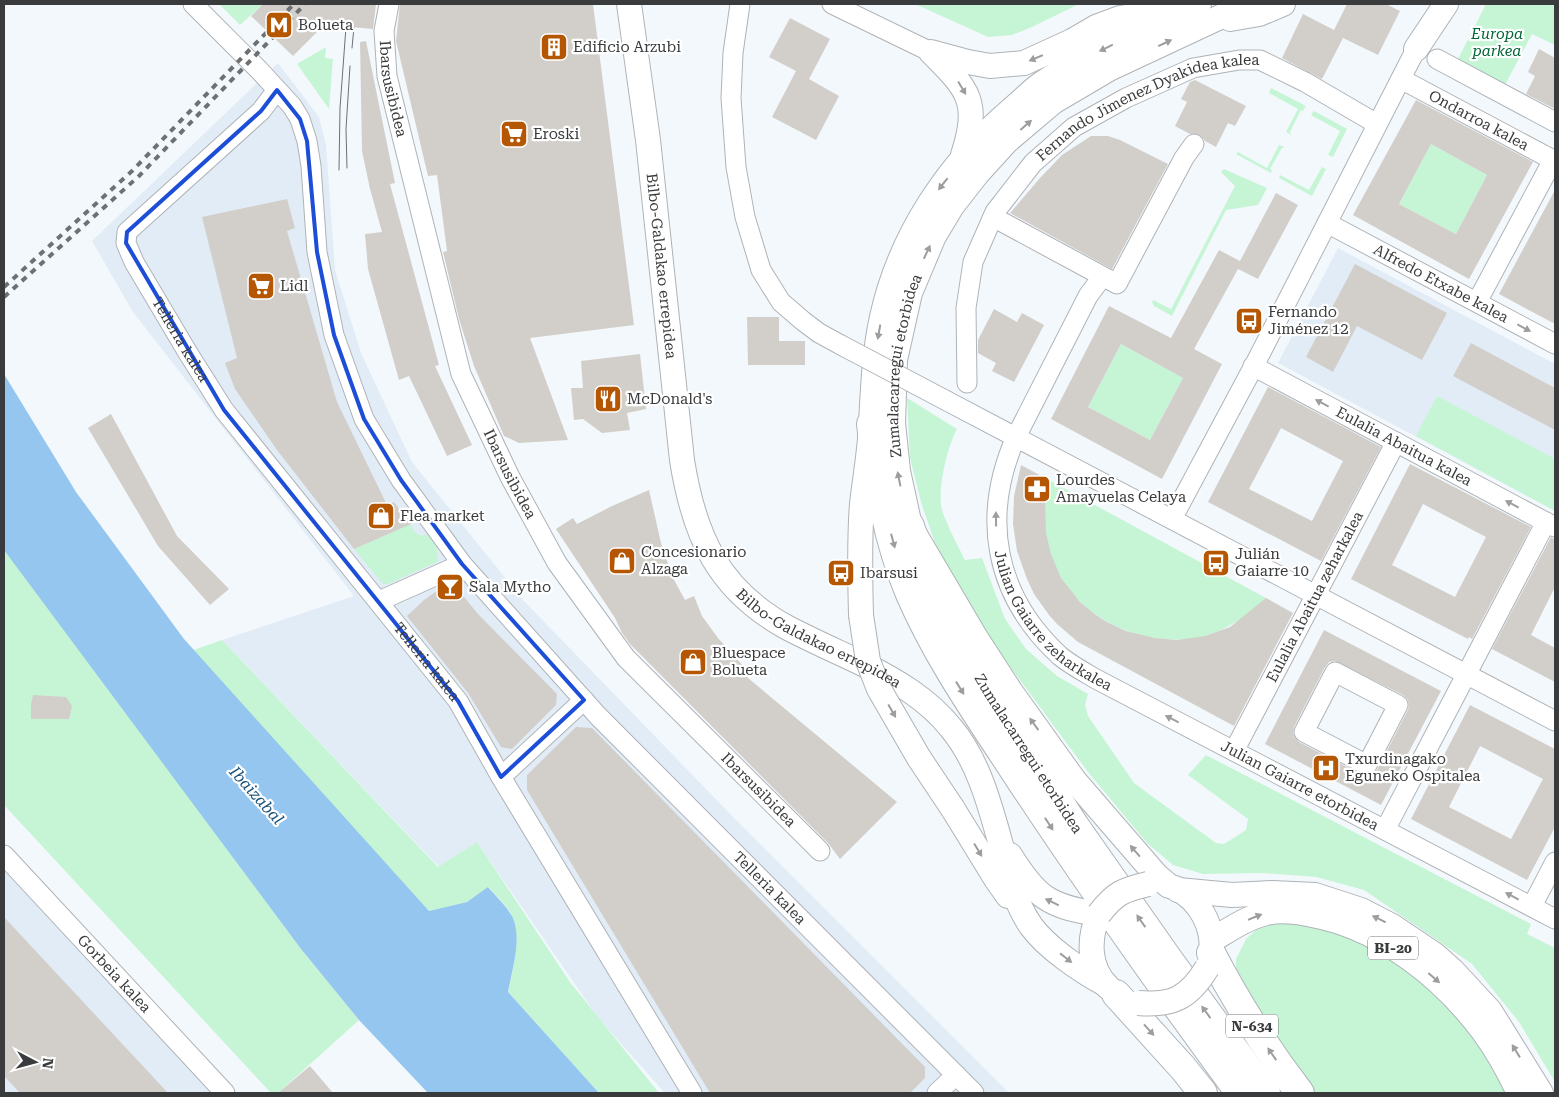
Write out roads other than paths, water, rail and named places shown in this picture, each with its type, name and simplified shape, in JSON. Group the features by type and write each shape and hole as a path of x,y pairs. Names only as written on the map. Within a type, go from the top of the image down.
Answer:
{"highway":[{"name":"Zumalacarregui etorbidea","path":"872,424 877,474 897,558 910,594 958,686 1086,879 1266,1093"},
{"name":"Zumalacarregui etorbidea","path":"910,526 929,586 988,692 1075,826 1160,967 1240,1093"},
{"name":"N-634","path":"1210,954 1252,1025 1300,1093"},
{"path":"1120,994 1184,1068 1203,1093"}],"main road":[{"name":"Bilbo-Galdakao errepidea","path":"629,4 650,158 682,460 692,510 711,558 726,579 763,612 788,628 896,680 936,712 952,728 965,748 978,775 998,834 1012,890 1031,926 1050,946 1086,974 1120,994"},
{"name":"Zumalacarregui etorbidea","path":"872,424 874,357 890,287 916,227 934,194 961,160 992,126 1041,84 1099,50 1201,11 1248,4"},
{"path":"931,52 990,66 1024,63 1072,41 1096,27 1120,18 1201,11 1260,14 1283,4"},
{"path":"1427,54 1431,4"},
{"path":"1427,54 1446,4"},
{"name":"Zumalacarregui etorbidea","path":"910,526 898,471 892,423 896,360 902,322 910,293 917,273 938,229 952,206 977,174 1007,141 1053,102 1201,11"},
{"path":"931,52 952,73 965,90 971,112 970,130 961,160"},
{"path":"872,424 862,504 860,553 861,615 868,660 880,689 919,758 996,879 1031,926"},
{"path":"910,526 1010,692 1074,780 1165,886 1192,899 1202,910 1210,928 1210,954 1198,984 1181,998 1157,1005 1120,994 1097,971 1091,950 1092,934 1099,914 1109,901 1126,889 1165,886"},
{"name":"Bilbo-Galdakao errepidea","path":"998,834 1024,878 1045,898 1062,907 1099,914"},
{"name":"BI-20","path":"1165,886 1232,895 1272,893 1315,896 1361,910 1392,926 1435,955 1453,971 1490,1011 1541,1093"},
{"name":"BI-20","path":"1210,954 1251,918 1265,913 1279,911 1304,913 1330,919 1363,931 1386,943 1444,987 1488,1038 1519,1093"}],"street":[{"name":"Telleria kalea","path":"193,4 223,32 292,106 300,119 307,141 311,166 317,252 334,335 364,420 401,480 462,564 584,700 974,1093"},
{"name":"Ibarsusibidea","path":"389,4 384,31 387,76 461,374 510,477 557,562 626,658 820,851"},
{"path":"740,4 733,53 731,98 736,167 745,217 761,270 781,302 819,333 1555,721"},
{"path":"832,4 931,52"},
{"path":"1172,518 1253,366 1401,79 1427,54 1555,122"},
{"name":"Fernando Jimenez Dyakidea kalea","path":"967,383 966,308 973,262 993,217 1033,163 1074,127 1126,98 1192,68 1239,60 1260,60 1305,82 1377,124"},
{"name":"Ondarroa kalea","path":"1401,79 1554,160"},
{"name":"Telleria kalea","path":"277,90 261,111 127,232 126,243 134,262 224,410 458,701 502,778 692,1093"},
{"path":"993,217 1117,284 1184,158 1194,144"},
{"path":"1477,302 1554,160"},
{"name":"Alfredo Etxabe kalea","path":"1327,223 1555,344"},
{"path":"1016,437 1088,296 1102,277"},
{"name":"Eulalia Abaitua kalea","path":"1253,366 1550,524"},
{"name":"Julian Gaiarre zeharkalea","path":"1016,437 1003,468 996,509 996,522 1003,566 1018,605 1035,630 1062,658 1096,679 1216,742"},
{"name":"Eulalia Abaitua zeharkalea","path":"1234,751 1396,442"},
{"name":"Julian Gaiarre etorbidea","path":"1385,830 1465,675 1550,524"},
{"path":"379,601 462,564"},
{"path":"1335,672 1398,704 1367,765 1304,732 1335,672"},
{"path":"502,778 584,700"},
{"name":"Julian Gaiarre etorbidea","path":"1216,742 1555,919"},
{"name":"Gorbeia kalea","path":"4,855 225,1093"},
{"path":"1532,906 1555,862"},
{"path":"937,1093 956,1075"}],"water":[{"name":"Ibaizabal","path":"4,374 76,492 184,639 429,911 467,902 488,887 505,906 513,918 517,936 508,992 599,1093 428,1093 359,1020 301,949 4,550"}],"tram line":[{"path":"339,170 340,108 346,27"},
{"path":"352,48 354,27"},
{"path":"347,168 346,129 350,66"}],"railway":[{"path":"4,287 132,171 294,4"},
{"path":"4,297 139,176 305,4"}],"place":[{"name":"Bolueta","path":"279,25"},
{"name":"Edificio Arzubi","path":"554,47"},
{"name":"Eroski","path":"514,134"},
{"name":"Lidl","path":"261,286"},
{"name":"Fernando Jiménez 12","path":"1249,321"},
{"name":"McDonald's","path":"608,399"},
{"name":"Lourdes Amayuelas Celaya","path":"1037,489"},
{"name":"Flea market","path":"381,516"},
{"name":"Concesionario Alzaga","path":"622,561"},
{"name":"Julián Gaiarre 10","path":"1216,563"},
{"name":"Ibarsusi","path":"841,573"},
{"name":"Sala Mytho","path":"450,587"},
{"name":"Bluespace Bolueta","path":"693,662"},
{"name":"Txurdinagako Eguneko Ospitalea","path":"1326,768"}],"park label":[{"name":"Europa parkea","path":"1497,42"}]}
